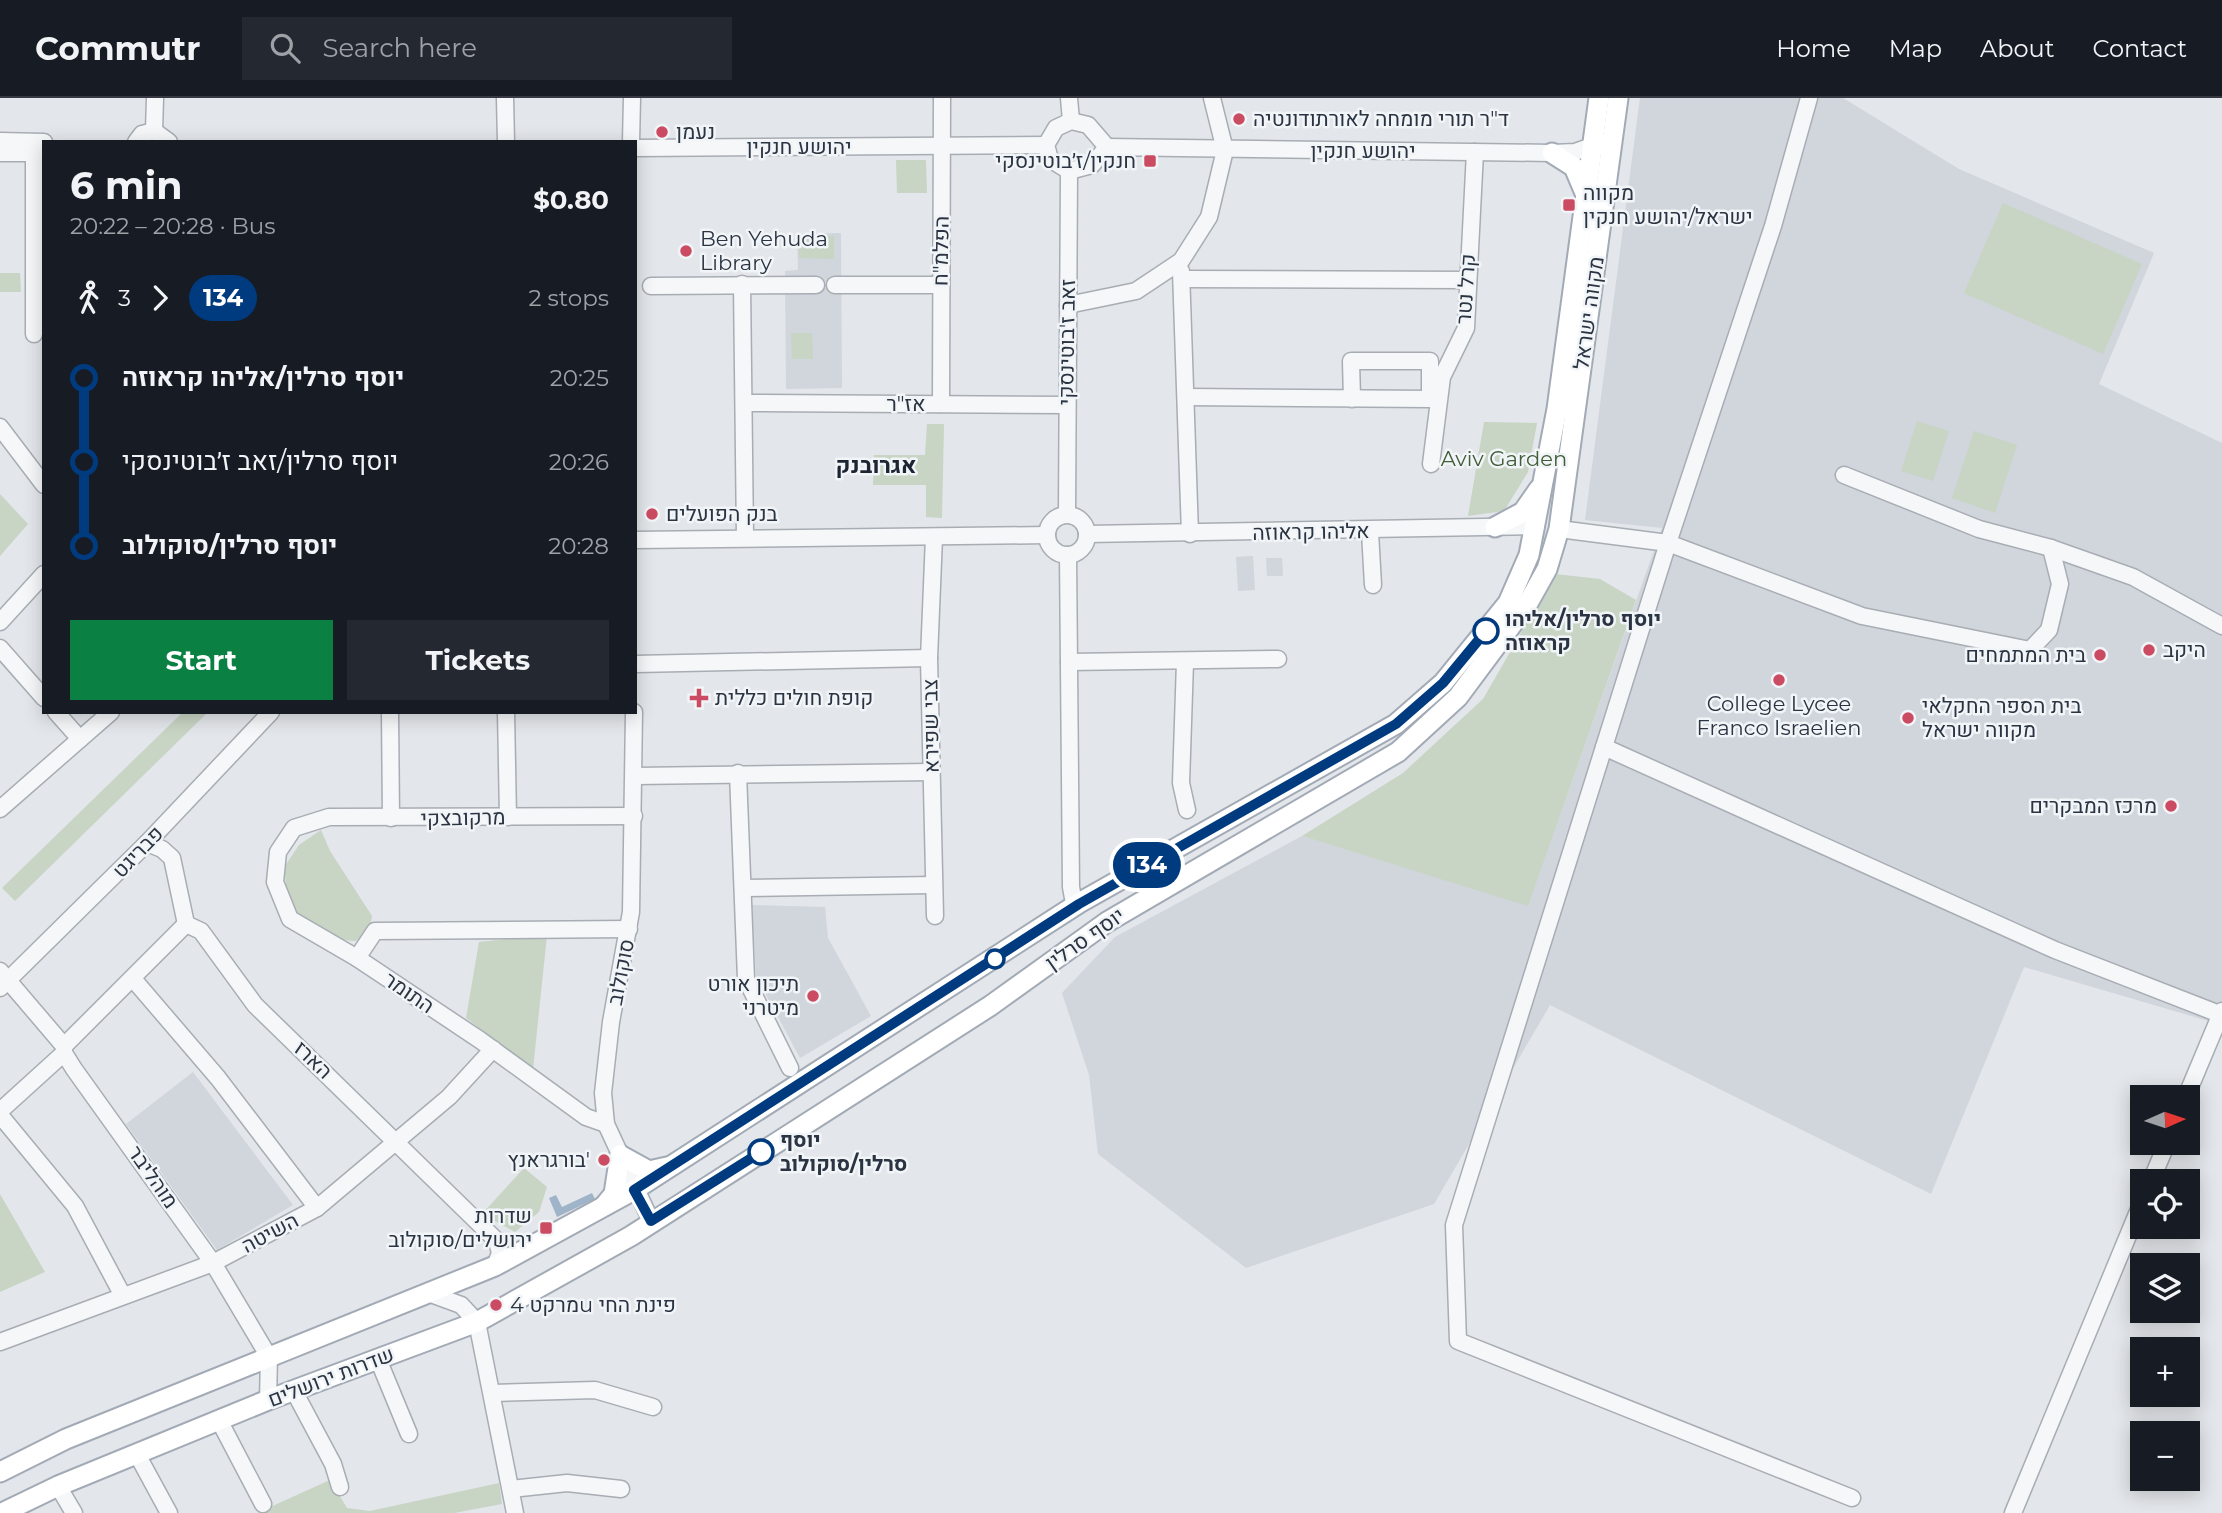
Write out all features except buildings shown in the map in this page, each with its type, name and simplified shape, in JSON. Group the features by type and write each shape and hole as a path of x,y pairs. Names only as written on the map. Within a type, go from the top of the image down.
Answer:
{"main road":[{"name":"מקווה ישראל","path":"1536,526 1599,98"},
{"name":"מקווה ישראל","path":"1559,529 1618,98"},
{"path":"1552,153 1574,167 1586,195"},
{"path":"1495,527 1523,512 1545,479"},
{"path":"1536,526 1559,529"},
{"name":"יוסף סרלין","path":"634,1190 1054,920 1075,895 1396,724 1443,683 1508,603 1529,555 1536,526"},
{"name":"יוסף סרלין","path":"651,1221 990,1006 1107,922 1398,752 1458,697 1528,603 1547,569 1559,529"},
{"path":"1075,895 1107,922"},
{"path":"603,1207 614,1194 620,1155 649,1171 675,1165"},
{"name":"שדרות ירושלים","path":"0,1472 66,1439 495,1266 634,1190"},
{"name":"שדרות ירושלים","path":"2,1513 58,1486 138,1456 268,1401 477,1322 631,1236 651,1221"}],"street":[{"path":"154,131 155,98"},
{"path":"505,98 506,140"},
{"path":"631,140 632,98"},
{"name":"הפלמ\"ח","path":"941,404 942,98"},
{"path":"1069,98 1071,121"},
{"path":"1068,304 1136,291 1181,261 1209,217 1225,150 1212,98"},
{"path":"1809,98 1773,226 1668,543 1454,1225 1458,1341 1852,1498"},
{"path":"1071,121 1088,125 1107,147 1092,165 1069,171 1050,159 1046,145 1056,128 1071,121"},
{"path":"138,140 142,134 154,131"},
{"path":"154,131 166,140"},
{"name":"יהושע חנקין","path":"1107,147 1552,153 1592,148 1614,132"},
{"path":"0,141 40,149"},
{"name":"יהושע חנקין","path":"637,148 1046,145"},
{"path":"0,153 40,149"},
{"path":"34,334 40,149"},
{"name":"קרל נטר","path":"1431,464 1442,377 1466,328 1475,152"},
{"name":"זאב ז'בוטינסקי","path":"1067,514 1069,171"},
{"path":"1181,261 1191,534"},
{"path":"1182,279 1467,280"},
{"path":"742,284 746,403 745,538"},
{"path":"651,286 816,285"},
{"path":"835,285 940,285"},
{"path":"1187,397 1430,399 1430,361 1352,361 1352,398"},
{"name":"אז\"ר","path":"746,403 1066,405"},
{"path":"0,427 42,482"},
{"path":"1844,475 1979,528 2051,548 2133,578 2222,626"},
{"path":"1067,514 1083,523 1087,534 1083,546 1068,555 1055,551 1047,535 1055,518 1067,514"},
{"name":"אליהו קראוזה","path":"1087,534 1370,532 1536,526"},
{"path":"1559,529 1668,543 1862,616 2030,650 2049,630 2060,584 2051,548"},
{"path":"1370,532 1373,586"},
{"path":"637,540 1047,535"},
{"name":"צבי שפירא","path":"934,537 929,659 935,916"},
{"path":"1068,555 1075,895"},
{"path":"0,622 42,576"},
{"path":"0,648 42,696"},
{"path":"637,664 929,659"},
{"path":"1069,663 1278,659"},
{"path":"1185,662 1181,783 1187,810"},
{"path":"59,714 80,739"},
{"path":"1,806 109,714"},
{"name":"פבריגט","path":"3,980 147,842 269,714"},
{"path":"390,714 391,818"},
{"path":"506,714 508,817"},
{"name":"סוקולוב","path":"634,714 635,776 629,929 611,1022 603,1093 606,1124 634,1190 651,1221"},
{"path":"1604,747 2054,950 2222,1013 2191,1085"},
{"path":"635,776 932,772"},
{"path":"738,773 746,979 790,1068"},
{"name":"מרקובצקי","path":"294,828 329,817 634,816"},
{"name":"התומר","path":"294,828 278,852 275,882 290,919 357,958 493,1049 586,1117 606,1124"},
{"path":"123,1297 75,1206 0,1113 134,980 186,924 172,858 162,849 147,842"},
{"path":"743,888 933,885"},
{"name":"הארז","path":"186,924 201,931 255,1005 399,1142 497,1241 500,1253 495,1266"},
{"path":"357,958 375,931 629,929"},
{"name":"מוהליבר","path":"3,980 64,1050 213,1263 269,1357"},
{"path":"134,980 218,1078 317,1208"},
{"name":"השיטה","path":"0,1342 213,1263 317,1208 399,1142 449,1097 493,1049"},
{"path":"2012,1513 2130,1231"},
{"path":"431,1294 461,1305 477,1322 515,1513"},
{"path":"268,1401 269,1357"},
{"path":"378,1359 409,1434"},
{"path":"492,1393 595,1390 653,1406"},
{"path":"294,1391 333,1464 340,1487"},
{"path":"220,1422 263,1504"},
{"path":"138,1456 169,1513"},
{"path":"511,1489 567,1483 621,1489"},
{"path":"58,1486 74,1513"}],"shaded area":[{"name":"בית הספר החקלאי מקווה ישראל","path":"1640,98 1843,98 1959,169 2154,253 2099,384 2222,443 2222,1025 2024,967 1931,1194 1550,1005 1434,1204 1246,1268 1098,1154 1089,1075 1062,993 1115,937 1302,836 1528,905 1662,528 1585,520"},
{"path":"841,233 842,388 786,389 785,271 798,270 797,234"},
{"path":"1253,556 1255,590 1238,591 1236,557"},
{"path":"1266,558 1282,558 1283,576 1267,576"},
{"name":"תיכון אורט מיטרני","path":"752,905 825,907 828,938 871,1016 800,1058 756,976"},
{"path":"193,1072 293,1205 217,1250 126,1124"}],"green space":[{"path":"896,160 926,160 927,193 897,193"},
{"path":"2003,203 2142,264 2103,354 1964,293"},
{"path":"799,236 834,236 834,259 799,258"},
{"path":"0,273 20,273 21,292 0,292"},
{"path":"791,333 812,333 813,359 792,359"},
{"path":"1917,421 1949,431 1933,481 1901,471"},
{"name":"Aviv Garden","path":"1484,422 1537,423 1528,472 1504,511 1468,516"},
{"path":"927,424 944,424 942,518 926,517 926,485 873,485 874,455 925,455"},
{"path":"1974,431 2017,445 1995,513 1952,498"},
{"path":"0,494 28,524 0,556"},
{"path":"1555,574 1600,579 1636,600 1528,906 1302,836 1403,773 1483,699"},
{"path":"181,714 206,714 15,901 2,888"},
{"path":"321,830 330,851 372,916 370,928 356,941 335,937 315,927 298,912 288,894 285,866 299,845"},
{"path":"547,935 533,1069 466,1018 479,942"},
{"path":"524,1168 547,1187 539,1212 515,1232 482,1214"},
{"path":"0,1194 45,1272 0,1292"},
{"path":"330,1480 347,1508 370,1511 499,1483 502,1504 454,1513 257,1513"}],"water":[{"path":"592,1193 595,1199 557,1217 549,1198 556,1195 562,1207"}],"bus line":[{"name":"134","path":"761,1152 651,1221 634,1190 1079,904 1396,724 1443,683 1486,631"}],"place":[{"name":"ד\"ר תורי מומחה לאורתודונטיה","path":"1239,119"},
{"name":"נעמן","path":"662,132"},
{"name":"חנקין/ז׳בוטינסקי","path":"1150,161"},
{"name":"מקווה ישראל/יהושע חנקין","path":"1569,205"},
{"name":"Ben Yehuda Library","path":"686,251"},
{"name":"בנק הפועלים","path":"652,514"},
{"name":"יוסף סרלין/אליהו קראוזה","path":"1486,631"},
{"name":"היקב","path":"2149,650"},
{"name":"בית המתמחים","path":"2100,655"},
{"name":"College Lycee Franco Israelien","path":"1779,680"},
{"name":"קופת חולים כללית","path":"699,698"},
{"name":"בית הספר החקלאי מקווה ישראל","path":"1908,718"},
{"name":"מרכז המבקרים","path":"2171,806"},
{"name":"תיכון אורט מיטרני","path":"813,996"},
{"name":"יוסף סרלין/סוקולוב","path":"761,1152"},
{"name":"בורגראנץ'","path":"604,1160"},
{"name":"שדרות ירושלים/סוקולוב","path":"546,1228"},
{"name":"מרקט 4u פינת החי","path":"496,1305"}],"district":[{"name":"אגרובנק","path":"876,465"}]}
